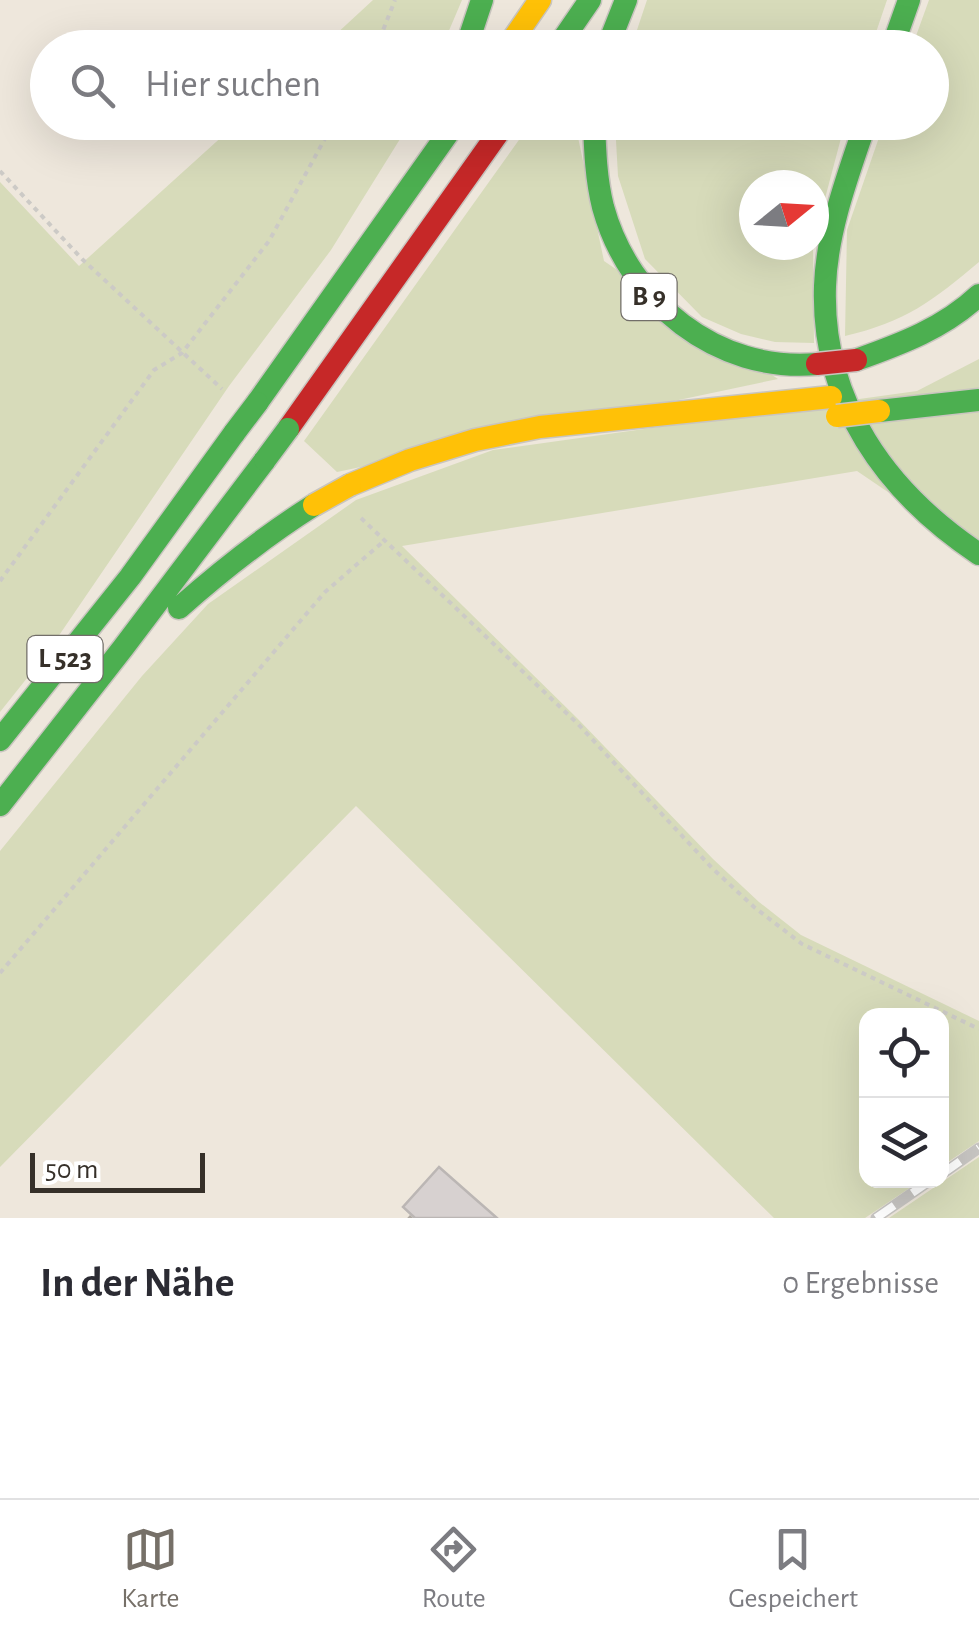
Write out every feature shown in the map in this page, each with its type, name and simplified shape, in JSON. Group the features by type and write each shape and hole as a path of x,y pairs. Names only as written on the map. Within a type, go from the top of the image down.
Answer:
{"highway":[{"path":"472,30 482,0"},
{"path":"520,30 540,0"},
{"path":"569,30 590,0"},
{"path":"614,30 626,0"},
{"path":"898,30 909,0"},
{"path":"381,230 420,140"},
{"path":"381,230 444,140"},
{"path":"0,805 288,429 493,140"},
{"name":"B 9","path":"595,140 597,179 624,263 673,320 704,340 743,357 782,366 856,360 937,326 979,295"},
{"path":"860,140 833,220 827,261 824,291 832,357 869,451 916,507 939,528 979,554"},
{"name":"L 523","path":"0,740 130,577 381,230"},
{"path":"834,407 866,390"},
{"path":"124,648 184,604 227,564 314,505 410,460 474,440 540,426 753,404 879,411 979,400"}],"path":[{"path":"383,30 394,0"},
{"path":"0,581 154,370 182,353 269,241 324,140"},
{"path":"0,172 82,259 226,393"},
{"path":"356,513 578,724 712,868 754,907 802,944 979,1028"},
{"path":"0,973 326,592 385,540"}],"green space":[{"path":"373,0 462,0 449,30 340,30"},
{"path":"647,0 887,0 877,30 637,30"},
{"path":"929,0 979,0 979,262 917,308 885,324 845,336 847,230 878,140 949,140 949,30 918,30"},
{"path":"218,140 399,140 331,250 229,386 47,653 0,712 0,182 79,266"},
{"path":"519,140 579,140 604,261 778,379 337,472 304,441"},
{"path":"616,140 840,140 829,183 829,170 739,170 739,260 813,260 814,343 775,342 741,334 702,317 645,259 618,176"},
{"path":"979,359 979,554 857,471 402,546 759,902 801,935 979,1021 979,1141 949,1161 949,1008 859,1008 859,1188 910,1188 865,1218 774,1218 356,806 0,1167 0,851 142,676 208,604 356,500 493,450 917,391"},
{"path":"979,1157 979,1218 889,1218 933,1188 949,1188 949,1177"}],"building":[{"path":"439,1167 497,1218 415,1218 403,1207"}],"railway":[{"path":"949,1169 979,1148"},
{"path":"876,1218 919,1188"}],"traffic: fast":[{"path":"472,30 482,0"},
{"path":"569,30 590,0"},
{"path":"614,30 626,0"},
{"path":"898,30 909,0"},
{"path":"257,403 443,140"},
{"path":"595,140 603,207 633,273 656,301 712,343 745,357 780,364 817,364"},
{"path":"860,140 840,203 827,265 827,328 834,368 847,405 888,473 915,502 979,554"},
{"path":"856,360 937,326 979,295"},
{"path":"879,411 979,400"},
{"path":"235,432 257,403"},
{"path":"265,460 288,429"},
{"path":"0,740 130,577 235,432"},
{"path":"0,805 265,460"},
{"path":"179,608 244,554 314,505"}],"traffic: slow":[{"path":"519,30 540,0"},
{"path":"350,485 410,460 475,440 540,427 831,397"},
{"path":"837,416 879,411"},
{"path":"314,505 350,485"}],"traffic: jam":[{"path":"288,429 493,140"},
{"path":"817,364 856,360"}]}
